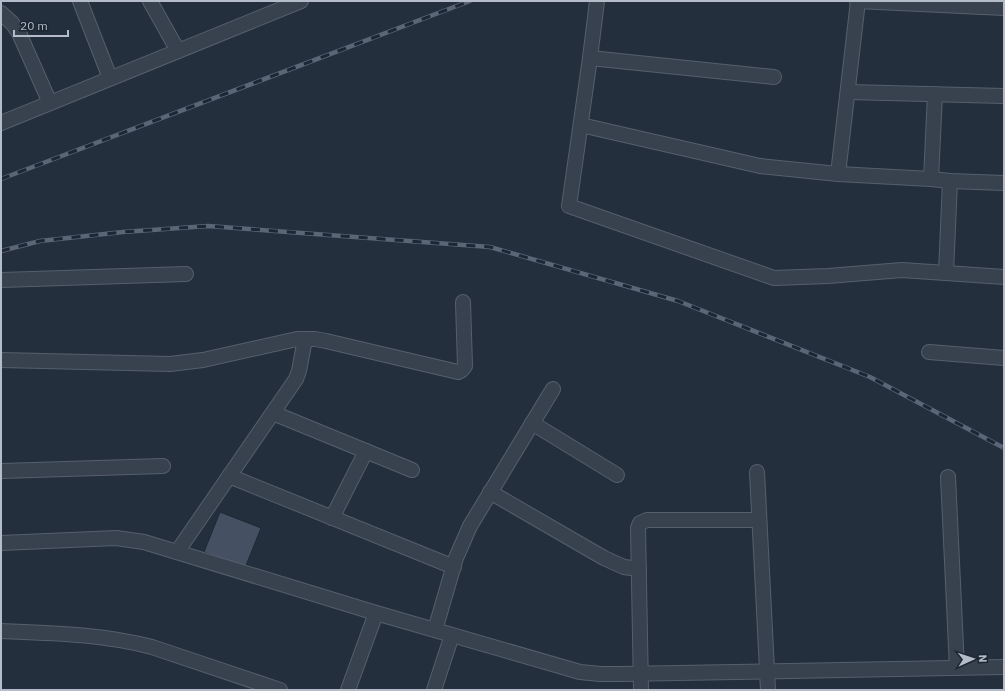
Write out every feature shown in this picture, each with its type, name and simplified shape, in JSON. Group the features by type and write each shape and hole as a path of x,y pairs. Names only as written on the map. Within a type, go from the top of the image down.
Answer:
{"street":[{"path":"80,1 110,78"},
{"path":"150,1 178,51"},
{"path":"597,1 569,206 774,278 828,276 902,270 1004,277"},
{"path":"838,174 858,1 972,4 1004,8"},
{"path":"1,123 297,2"},
{"path":"1,13 19,33 50,103"},
{"path":"590,58 774,77"},
{"path":"848,92 1004,96"},
{"path":"931,178 935,94"},
{"path":"581,125 760,166 838,174 931,178 950,181 1004,184"},
{"path":"946,273 950,181"},
{"path":"1,280 186,274"},
{"path":"1,360 170,364 203,360 305,339 326,341 458,372 465,366 463,302"},
{"path":"177,552 296,379 305,339"},
{"path":"929,352 1004,358"},
{"path":"435,630 461,544 490,492 553,388"},
{"path":"273,413 412,470"},
{"path":"532,423 617,475"},
{"path":"332,518 366,451"},
{"path":"1,471 162,466"},
{"path":"756,472 768,690"},
{"path":"230,476 454,567"},
{"path":"948,477 957,668"},
{"path":"490,492 604,558 624,567 639,569"},
{"path":"642,690 638,528 640,523 647,520 759,520"},
{"path":"1,543 116,538 144,542 376,613 580,672 600,674 642,674 1004,667"},
{"path":"348,690 376,613"},
{"path":"1,631 74,634 131,641 280,690"},
{"path":"434,690 452,635"}],"building":[{"path":"220,512 261,528 245,568 204,552"}],"railway":[{"path":"1,179 470,1"},
{"path":"1,251 40,241 123,232 208,226 490,247 678,301 870,377 1004,448"}]}
